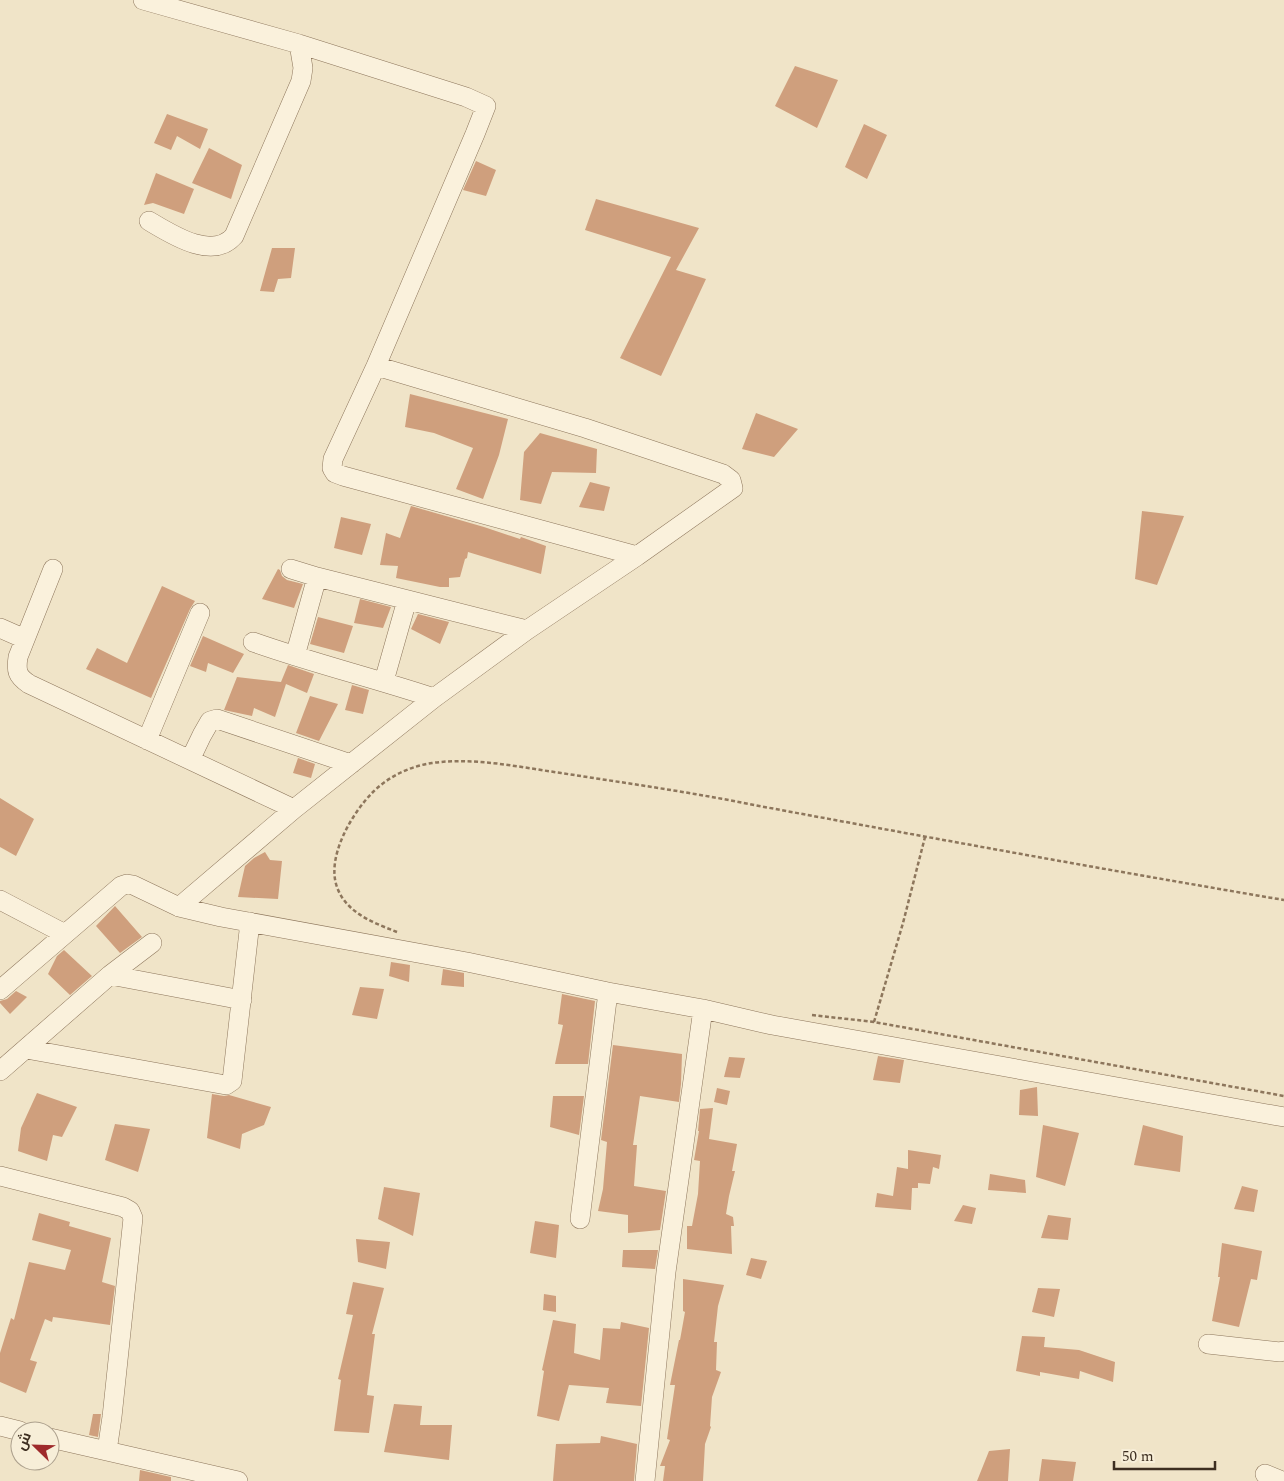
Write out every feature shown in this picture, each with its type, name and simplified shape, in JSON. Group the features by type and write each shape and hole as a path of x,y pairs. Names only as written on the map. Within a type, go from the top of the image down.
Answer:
{"street":[{"path":"143,0 299,44 466,97 486,106 472,143 376,366 334,459 332,468 335,473 637,556"},
{"path":"149,221 172,235 191,243 218,246 229,243 234,236 302,81 303,68 299,44"},
{"path":"179,907 294,809 434,698 527,630 637,556 733,488 731,480 723,474 585,428 376,366"},
{"path":"53,569 18,657 16,669 21,678 29,684 294,809"},
{"path":"291,569 527,630"},
{"path":"295,656 316,577"},
{"path":"384,681 407,600"},
{"path":"147,740 200,613"},
{"path":"0,628 25,639"},
{"path":"253,642 434,698"},
{"path":"190,760 210,721 217,719 351,764"},
{"path":"0,990 121,886 127,884 133,885 179,907 221,917 467,962 608,992 704,1009 772,1025 1284,1117"},
{"path":"0,900 65,934"},
{"path":"26,1048 226,1085 232,1081 250,922"},
{"path":"0,1071 110,975 152,943"},
{"path":"110,975 242,1000"},
{"path":"580,1219 608,992"},
{"path":"645,1481 666,1272 704,1009"},
{"path":"0,1176 123,1206 130,1211 133,1218 107,1451"},
{"path":"1208,1344 1284,1351"},
{"path":"60,1440 238,1481"}],"path":[{"path":"404,934 368,920 346,905 333,877 336,855 344,836 355,816 374,791 407,769 432,763 477,761 678,790 925,837 1284,900"},
{"path":"874,1022 925,837"},
{"path":"807,1014 874,1022 1284,1096"}],"building":[{"path":"795,66 838,80 817,128 775,106"},
{"path":"167,114 208,129 200,149 177,136 171,150 154,143"},
{"path":"864,124 887,135 867,179 845,167"},
{"path":"209,148 242,165 231,199 192,183"},
{"path":"476,161 496,170 486,196 463,190"},
{"path":"156,173 194,189 184,214 153,203 144,205"},
{"path":"596,199 699,228 676,270 706,279 661,376 620,358 671,257 585,230"},
{"path":"272,248 295,248 291,278 278,279 274,292 260,291"},
{"path":"410,394 508,419 499,455 483,499 456,489 473,448 434,433 405,427"},
{"path":"756,413 798,429 774,457 742,449"},
{"path":"540,433 597,449 596,473 552,472 541,504 520,500 524,452"},
{"path":"590,482 610,487 604,511 579,507"},
{"path":"411,506 520,539 521,537 546,546 541,574 468,552 460,577 449,578 449,587 440,587 396,578 398,566 380,565 386,533 400,538"},
{"path":"1142,511 1184,516 1157,585 1135,579"},
{"path":"341,517 371,524 362,555 334,548"},
{"path":"278,569 287,580 303,584 294,608 262,599"},
{"path":"162,586 195,601 151,698 86,669 97,648 127,663"},
{"path":"360,599 391,607 383,628 354,623"},
{"path":"418,614 449,622 440,644 411,629"},
{"path":"318,617 353,626 344,653 310,644"},
{"path":"203,636 244,654 233,673 208,663 206,672 190,666"},
{"path":"288,665 314,674 307,693 286,684 275,717 254,708 252,716 224,710 237,677 281,682"},
{"path":"352,685 369,690 363,714 345,710"},
{"path":"310,696 338,704 319,741 296,733"},
{"path":"298,758 315,764 311,778 293,773"},
{"path":"0,798 34,819 16,856 0,847"},
{"path":"265,852 270,860 282,861 278,899 238,897 245,866"},
{"path":"115,906 142,937 120,953 96,926"},
{"path":"64,950 92,976 70,995 48,974 57,956"},
{"path":"391,962 410,965 409,982 389,976"},
{"path":"443,969 464,973 464,987 441,985"},
{"path":"360,987 384,989 377,1019 352,1015"},
{"path":"16,991 27,997 10,1014 0,1001 7,999"},
{"path":"562,994 595,1001 588,1064 555,1064 563,1025 558,1024"},
{"path":"613,1045 682,1054 679,1102 640,1096 633,1145 637,1145 634,1186 666,1191 660,1230 628,1233 628,1215 598,1211 603,1189 607,1142 601,1140"},
{"path":"878,1056 904,1060 900,1083 873,1080"},
{"path":"729,1057 745,1058 740,1078 724,1077"},
{"path":"1037,1087 1038,1116 1019,1115 1020,1090"},
{"path":"717,1088 730,1091 727,1105 714,1102"},
{"path":"37,1093 77,1107 62,1137 53,1135 47,1161 18,1151 21,1128"},
{"path":"212,1094 229,1095 271,1107 264,1125 242,1134 240,1149 207,1138"},
{"path":"553,1096 584,1096 579,1135 550,1127"},
{"path":"713,1108 709,1139 737,1144 732,1171 735,1171 726,1214 733,1217 734,1226 731,1226 732,1254 687,1249 687,1226 692,1226 698,1194 700,1161 694,1160 699,1131 700,1109"},
{"path":"115,1124 150,1129 138,1172 105,1160"},
{"path":"1043,1125 1079,1133 1065,1186 1036,1177"},
{"path":"1143,1125 1183,1136 1180,1172 1134,1165"},
{"path":"908,1150 941,1155 939,1169 933,1167 930,1184 918,1183 918,1188 912,1188 911,1210 875,1207 877,1193 893,1196 897,1167 908,1169"},
{"path":"990,1174 1025,1180 1026,1193 988,1190"},
{"path":"1242,1186 1258,1190 1254,1212 1234,1209"},
{"path":"384,1187 420,1193 413,1236 378,1219"},
{"path":"963,1205 976,1208 972,1224 954,1221"},
{"path":"39,1213 70,1222 69,1226 111,1238 102,1282 115,1286 110,1325 53,1317 52,1322 45,1319 30,1360 37,1362 26,1393 0,1382 0,1353 11,1318 14,1320 29,1262 65,1270 71,1250 32,1240"},
{"path":"1048,1215 1071,1218 1068,1240 1041,1238"},
{"path":"535,1221 559,1225 556,1258 530,1253"},
{"path":"356,1239 390,1242 386,1269 358,1262"},
{"path":"1222,1243 1262,1251 1257,1280 1251,1279 1239,1327 1212,1321 1220,1277 1218,1277"},
{"path":"623,1250 658,1250 655,1269 622,1267"},
{"path":"751,1258 767,1261 761,1279 746,1275"},
{"path":"683,1279 724,1285 718,1306 714,1342 717,1342 716,1370 721,1372 712,1397 711,1427 705,1444 703,1481 663,1481 665,1466 660,1466 670,1440 667,1439 675,1385 670,1385 685,1312 683,1311"},
{"path":"353,1282 384,1288 372,1334 375,1334 367,1395 374,1396 369,1433 334,1431 341,1380 338,1379 353,1315 346,1314"},
{"path":"1038,1288 1060,1289 1054,1317 1032,1312"},
{"path":"544,1294 556,1296 556,1312 543,1310"},
{"path":"553,1320 576,1324 574,1353 600,1360 603,1328 620,1329 621,1322 649,1328 641,1406 606,1403 609,1388 569,1385 559,1421 537,1416 544,1371 542,1370"},
{"path":"1022,1336 1045,1337 1044,1347 1079,1350 1115,1362 1113,1382 1080,1371 1079,1379 1040,1372 1040,1376 1016,1371"},
{"path":"394,1404 422,1406 420,1425 452,1425 449,1460 384,1452"},
{"path":"93,1414 101,1414 98,1437 89,1435"},
{"path":"601,1436 637,1444 634,1481 553,1481 556,1444 600,1443"},
{"path":"1010,1449 1008,1481 977,1481 989,1451"},
{"path":"1042,1459 1076,1462 1073,1481 1039,1481"},
{"path":"140,1470 171,1477 171,1481 139,1481"}]}
